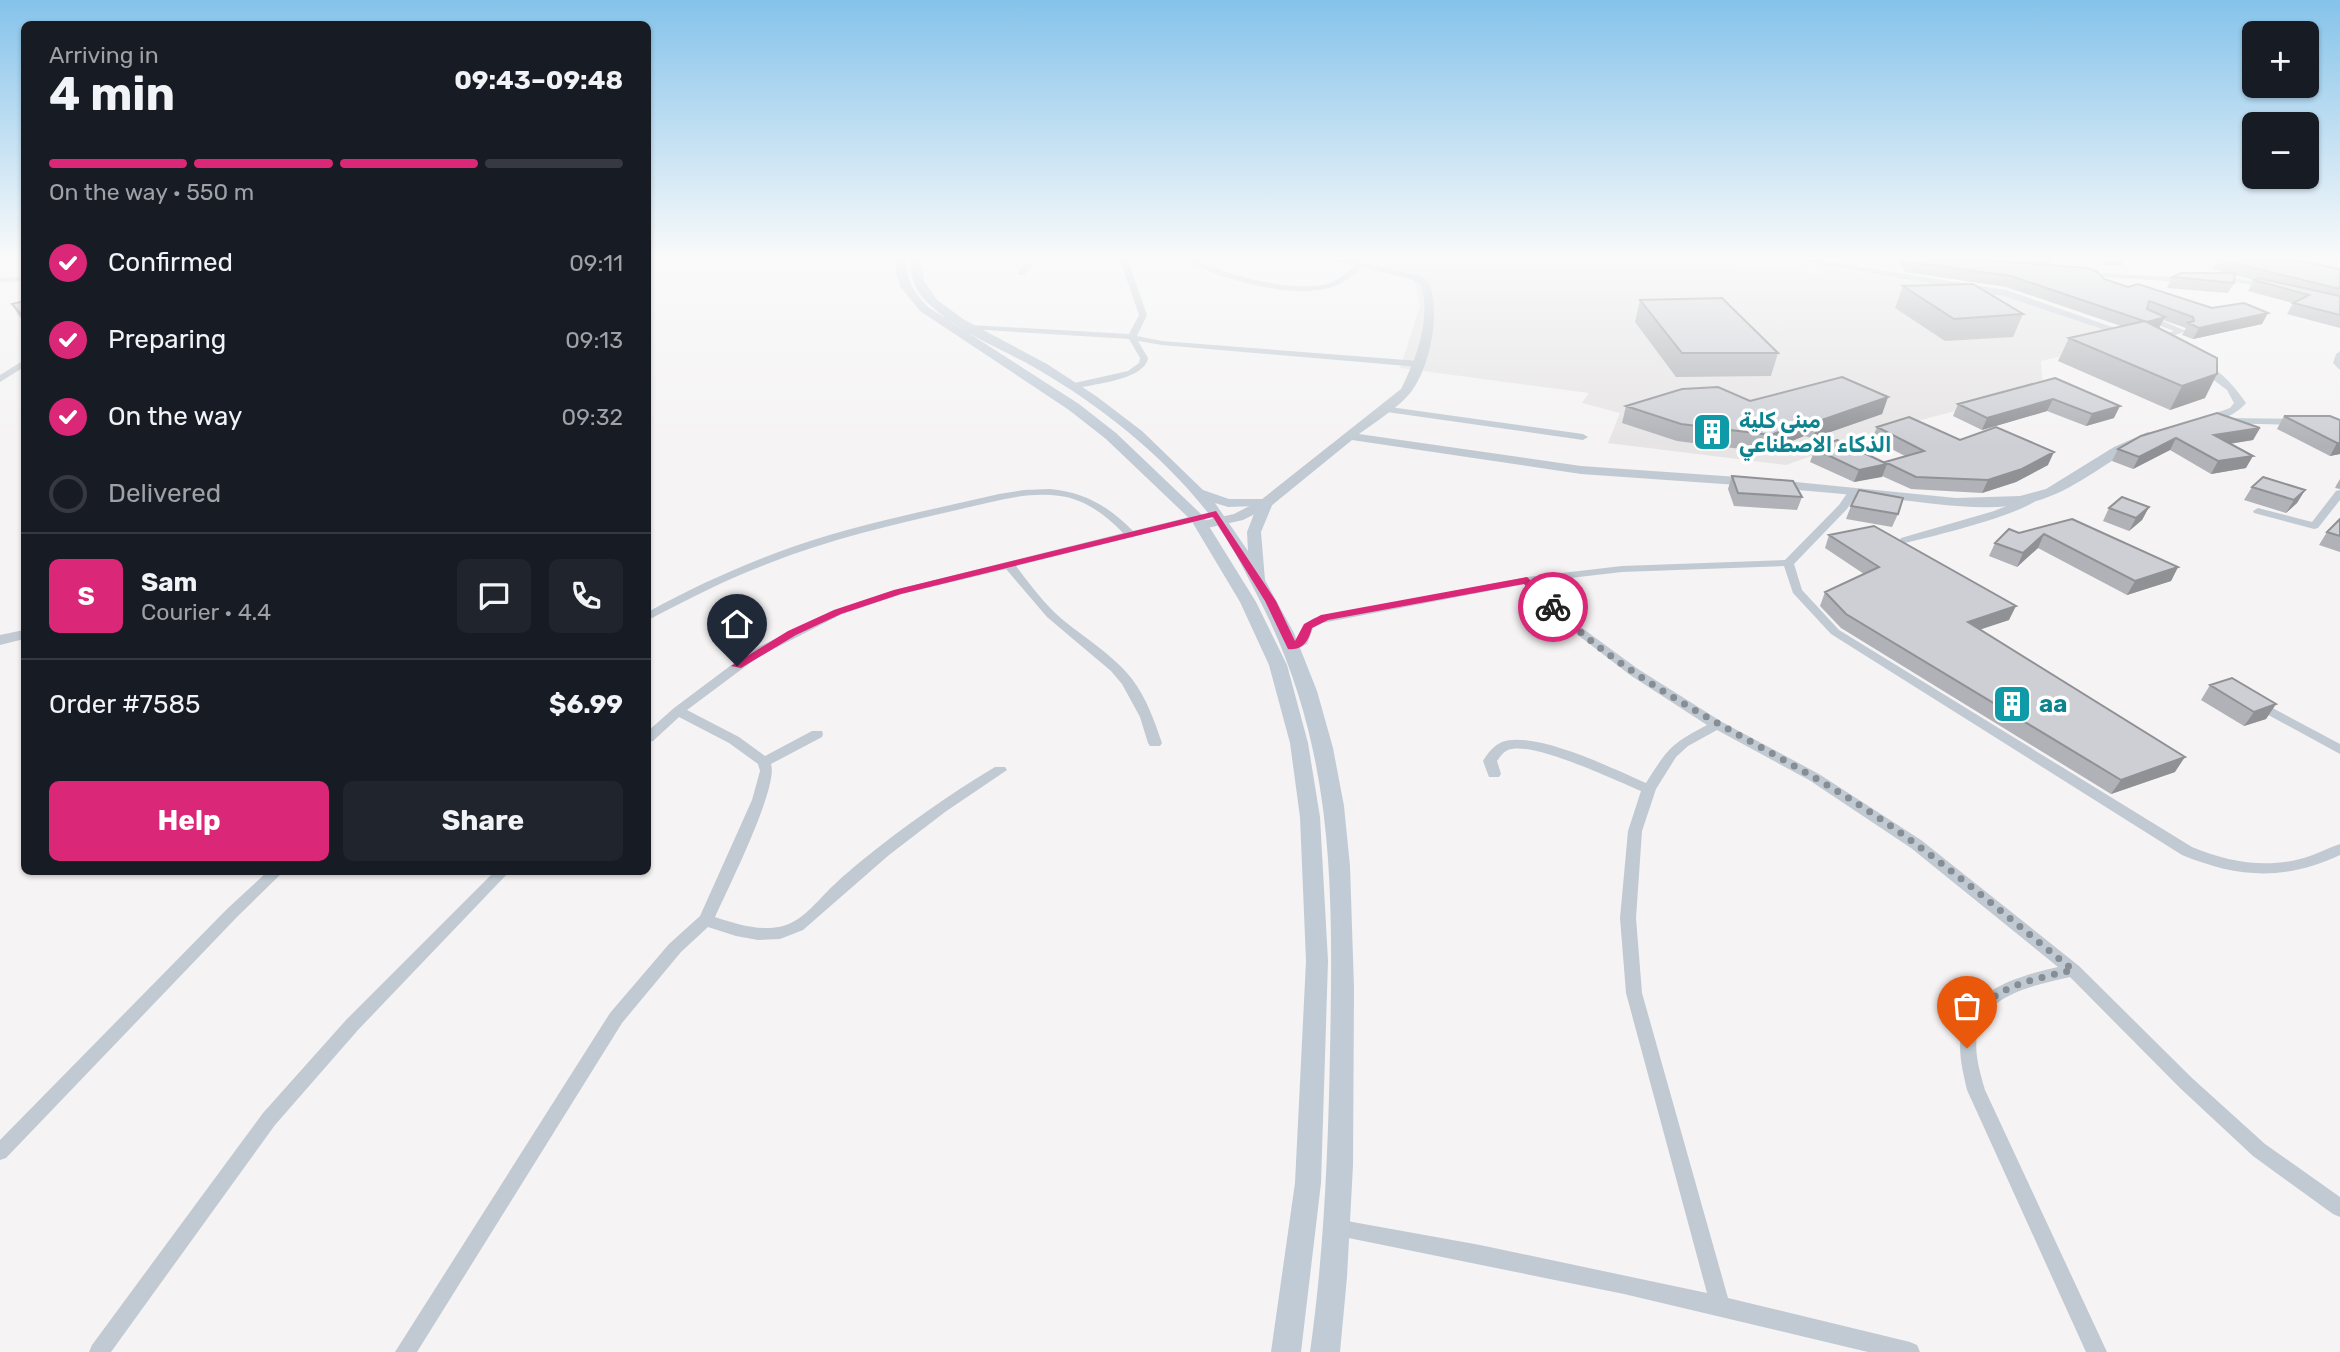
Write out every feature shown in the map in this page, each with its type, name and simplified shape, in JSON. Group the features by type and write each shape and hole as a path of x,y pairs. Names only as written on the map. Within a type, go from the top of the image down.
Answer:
{"main road":[{"path":"941,320 1074,407 1209,520 1260,584 1292,647 1322,732 1337,810 1344,913 1341,1165 1325,1352"},
{"path":"960,320 1073,386 1143,438 1195,491 1278,665 1299,743 1310,817 1317,961 1308,1183 1286,1352"},
{"path":"1195,491 1228,503 1267,500 1254,532 1260,584"}],"street":[{"path":"1132,337 1140,320"},
{"path":"651,735 678,711 754,654 838,612 898,592 1129,533 1209,520 1267,500 1315,461 1352,437 1406,391 1419,363 1427,320"},
{"path":"2087,320 2167,348"},
{"path":"2147,340 2182,331 2155,320"},
{"path":"970,327 1132,337 1162,343 1419,363"},
{"path":"1073,386 1140,369 1144,358 1132,337"},
{"path":"2340,354 2337,363 2340,368"},
{"path":"2186,356 2220,378 2238,396 2240,403 2234,410 2186,425"},
{"path":"0,379 21,365"},
{"path":"1383,409 1583,437"},
{"path":"2208,420 2312,422"},
{"path":"1905,540 1977,517 2019,508 2113,451 2157,433"},
{"path":"1352,437 1581,470 1976,502 2036,497"},
{"path":"1292,647 1303,640 1308,626 1325,618 1527,580 1622,569 1788,563 1843,507 1854,491"},
{"path":"651,614 709,584 830,536 1015,495 1046,492 1073,495 1117,520 1129,533"},
{"path":"2258,511 2314,526 2340,493"},
{"path":"1788,563 1802,597 1835,632 1909,681 2046,761 2187,851 2224,864 2276,871 2314,863 2340,849"},
{"path":"1009,565 1049,613 1125,675 1145,708 1155,743"},
{"path":"1527,580 1597,644 1717,725 1814,777 1906,837 2073,970 2226,1121 2291,1175 2340,1208"},
{"path":"0,640 21,636"},
{"path":"2264,708 2340,750"},
{"path":"405,1352 615,1018 667,957 706,920 764,788 767,771 764,762 734,740 678,711"},
{"path":"1717,725 1683,743 1671,754 1649,789 1635,831 1628,918 1634,993 1720,1305"},
{"path":"764,762 817,734"},
{"path":"1494,774 1490,761 1494,753 1511,744 1556,754 1649,789"},
{"path":"706,920 728,928 760,933 794,928 909,832 960,793 1000,770"},
{"path":"0,1152 232,913 273,875"},
{"path":"99,1352 268,1119 352,1025 499,875"},
{"path":"2073,970 2020,984 1980,1007 1970,1022 1967,1048 1976,1090 2097,1352"},
{"path":"1336,1228 1457,1248 1720,1305 1910,1352"}],"shaded area":[{"path":"1415,320 2087,320 2139,338 2041,361 2043,388 1883,430 1786,465 1608,443 1620,413 1582,403 1589,393 1400,368"}],"building":[{"path":"1656,320 1744,320 1778,353 1682,353"},
{"path":"2235,320 2199,328 2188,323"},
{"path":"2145,321 2217,358 2217,374 2182,386 2069,338"},
{"path":"1842,377 1888,397 1819,421 1810,419 1771,435 1681,424 1626,406 1682,389 1718,387 1750,401"},
{"path":"2055,378 2120,406 2092,414 2053,399 1987,418 1958,404"},
{"path":"2217,413 2260,428 2214,435 2253,456 2218,461 2176,438 2139,457 2118,449 2141,436"},
{"path":"2284,416 2330,416 2340,420 2340,443 2337,443"},
{"path":"1909,417 1960,440 1996,427 2054,452 2022,469 1988,480 1916,477 1885,462 1924,451 1877,427"},
{"path":"1837,440 1887,464 1859,470 1815,449"},
{"path":"1732,476 1793,481 1802,497 1738,493"},
{"path":"2263,477 2305,490 2294,500 2252,487"},
{"path":"1859,490 1903,498 1898,514 1851,506"},
{"path":"2122,497 2149,507 2136,518 2109,508"},
{"path":"2072,519 2178,567 2135,581 2044,534 2023,553 1995,543 2009,529 2019,533"},
{"path":"2340,519 2340,536 2327,532"},
{"name":"aa","path":"1874,526 2016,606 1968,622 2185,757 2121,780 1846,614 1825,592 1879,567 1829,535"},
{"path":"2232,678 2276,704 2254,712 2210,685"}],"way so far":[{"path":"1553,607 1574,627 1649,682 1717,725 1814,777 1916,844 2073,970 2020,984 1980,1007 1970,1022 1967,1048"}],"place":[{"name":"مبنى كلية الذكاء الاصطناعي","path":"1712,432"},
{"name":"aa","path":"2012,704"}],"route":[{"path":"737,666 792,633 838,612 898,592 1216,513 1270,601 1292,647 1303,640 1304,631 1314,621 1451,592 1527,580 1553,607"}]}
